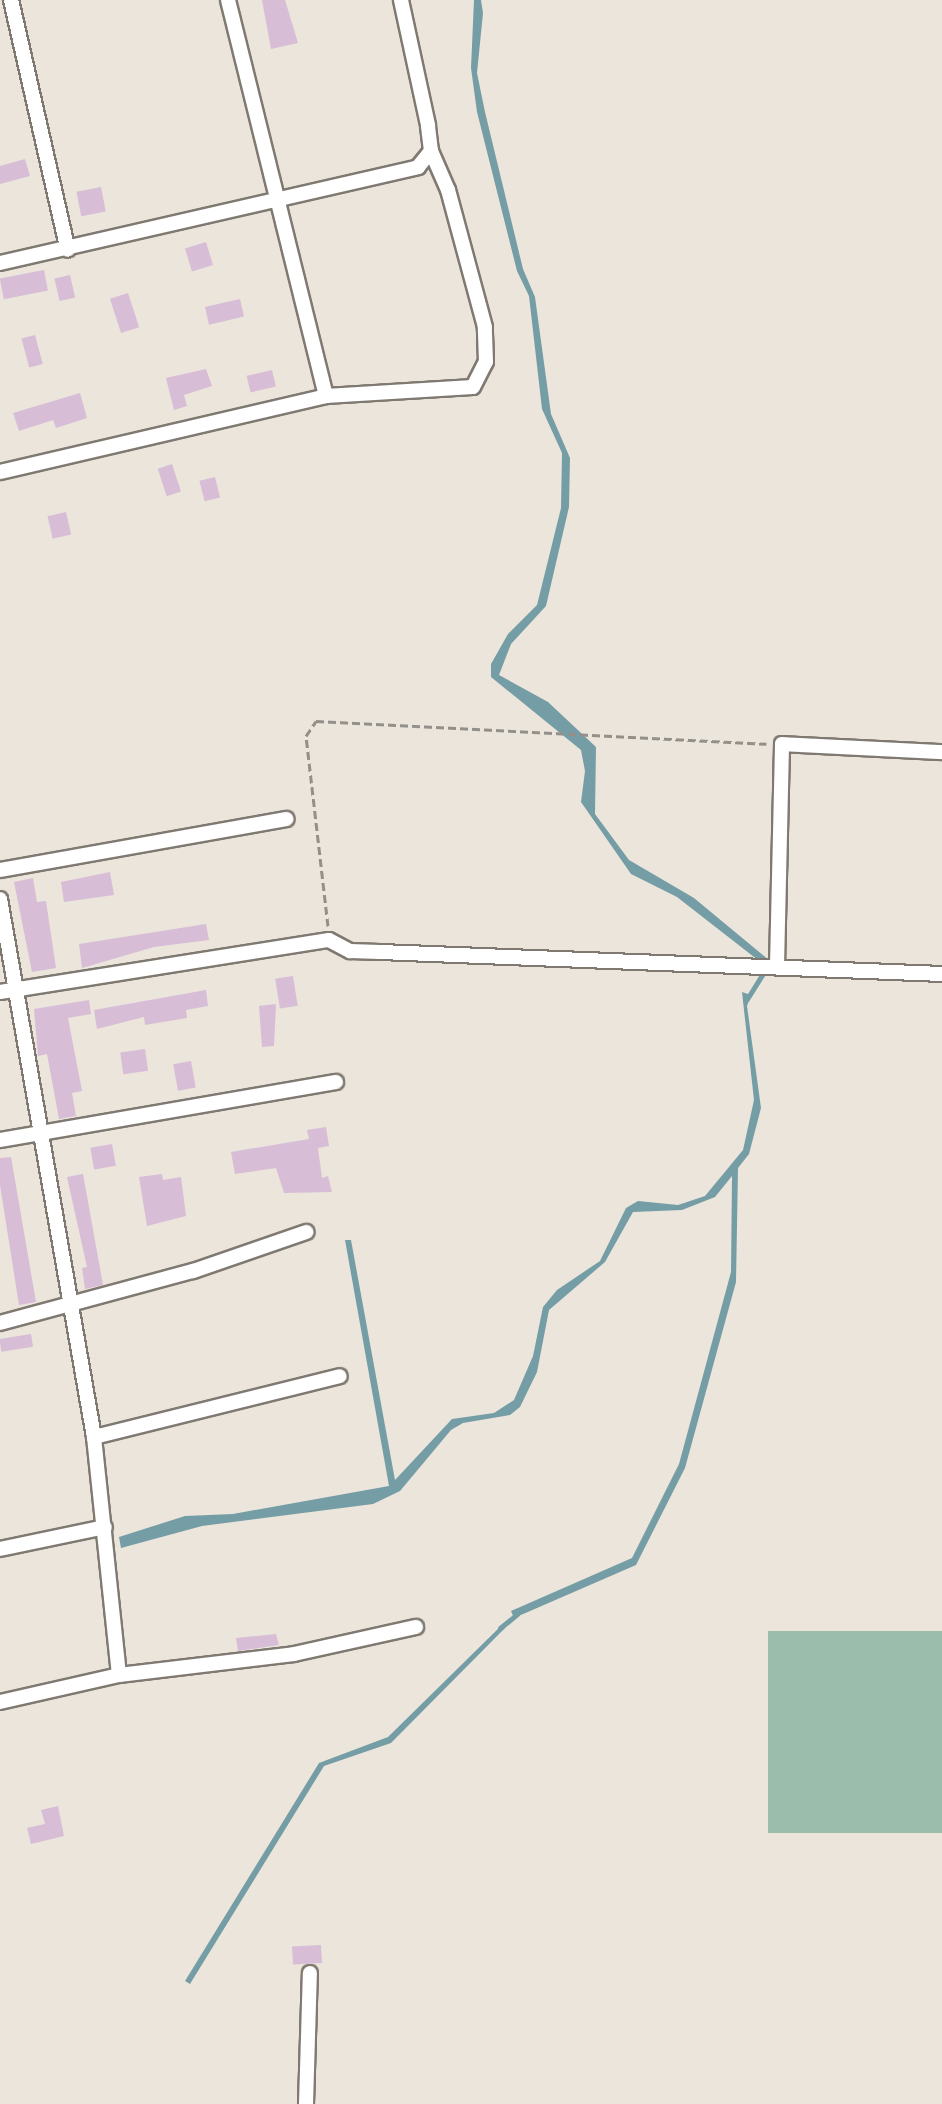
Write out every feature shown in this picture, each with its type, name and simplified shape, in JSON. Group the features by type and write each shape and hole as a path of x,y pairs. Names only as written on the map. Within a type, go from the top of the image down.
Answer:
{"street":[{"path":"11,0 68,250"},
{"path":"228,0 275,202 326,396"},
{"path":"0,472 326,396 460,389 473,387 481,378 485,327 448,190 431,151 401,0"},
{"path":"0,263 68,250 418,167 431,151"},
{"path":"771,966 782,744 942,752"},
{"path":"0,870 286,819"},
{"path":"0,899 20,989 40,1133 73,1303 94,1437 119,1675"},
{"path":"0,992 329,940 350,951 942,974"},
{"path":"0,1140 336,1082"},
{"path":"0,1323 193,1271 306,1232"},
{"path":"94,1437 340,1376"},
{"path":"0,1549 107,1539"},
{"path":"0,1702 119,1675 294,1654 416,1627"},
{"path":"306,2104 310,1973"}],"path":[{"path":"329,940 306,736 316,721 782,744"}],"green space":[{"path":"768,1631 942,1631 942,1833 768,1833"}],"water":[{"path":"474,0 481,0 483,13 477,73 485,112 523,269 535,297 551,414 570,458 569,507 546,606 511,644 499,675 548,702 596,747 595,814 629,860 694,898 770,961 763,964 677,897 631,874 581,802 585,771 581,750 491,677 491,664 508,634 537,605 561,508 562,453 542,409 529,296 517,271 477,112 471,68"},
{"path":"742,992 751,995 747,1006 761,1108 749,1154 738,1168 736,1282 685,1468 636,1565 514,1618 511,1611 632,1558 679,1464 731,1272 732,1176 715,1197 682,1210 633,1212 605,1262 549,1310 537,1372 520,1407 510,1415 463,1423 451,1430 400,1491 373,1504 202,1526 121,1548 119,1537 185,1516 233,1514 389,1486 345,1240 351,1240 395,1480 452,1419 494,1413 514,1400 533,1356 543,1307 557,1290 600,1261 626,1208 638,1201 678,1205 705,1196 743,1150 754,1100"},
{"path":"505,1622 505,1628 391,1743 324,1766 190,1984 185,1981 319,1763 388,1737"}],"building":[{"path":"262,0 285,0 298,43 271,49"},
{"path":"25,159 30,176 0,184 0,166"},
{"path":"101,187 106,212 81,216 76,192"},
{"path":"206,242 213,265 192,271 185,248"},
{"path":"44,270 48,291 4,299 0,279"},
{"path":"70,275 75,297 60,301 54,279"},
{"path":"128,293 139,327 121,333 110,299"},
{"path":"240,299 244,317 209,325 205,307"},
{"path":"35,335 43,364 29,368 21,339"},
{"path":"206,369 212,386 184,395 187,406 174,410 166,378"},
{"path":"272,370 276,387 250,392 247,376"},
{"path":"80,393 87,418 56,428 53,420 19,431 13,413"},
{"path":"172,464 181,492 167,496 158,469"},
{"path":"215,477 220,497 205,501 199,481"},
{"path":"66,512 71,534 53,539 47,516"},
{"path":"110,872 114,895 64,902 61,882"},
{"path":"33,878 37,902 46,901 56,968 32,972 14,882"},
{"path":"206,924 209,940 154,947 82,968 79,944"},
{"path":"293,976 298,1006 280,1008 275,979"},
{"path":"206,990 208,1006 186,1010 187,1018 145,1025 144,1017 97,1029 94,1010"},
{"path":"89,1000 91,1014 68,1018 82,1091 72,1093 76,1116 59,1119 47,1054 38,1056 34,1009"},
{"path":"276,1004 274,1046 262,1047 259,1006"},
{"path":"145,1049 148,1071 123,1074 120,1052"},
{"path":"191,1061 196,1088 178,1091 173,1064"},
{"path":"326,1127 329,1146 318,1148 322,1178 328,1176 332,1192 284,1193 276,1168 235,1174 231,1152 309,1139 307,1130"},
{"path":"112,1144 116,1166 94,1169 90,1148"},
{"path":"11,1157 36,1302 19,1305 0,1185 0,1158"},
{"path":"83,1174 103,1285 85,1289 82,1268 87,1267 67,1177"},
{"path":"162,1174 163,1180 181,1177 186,1216 147,1226 139,1177"},
{"path":"31,1334 33,1347 1,1352 0,1339"},
{"path":"276,1634 279,1645 238,1651 236,1638"},
{"path":"58,1806 64,1836 31,1844 27,1828 45,1824 41,1810"},
{"path":"321,1945 322,1963 293,1964 292,1947"}],"waterway":[{"path":"747,999 765,970"},
{"path":"500,1628 517,1614"}]}
